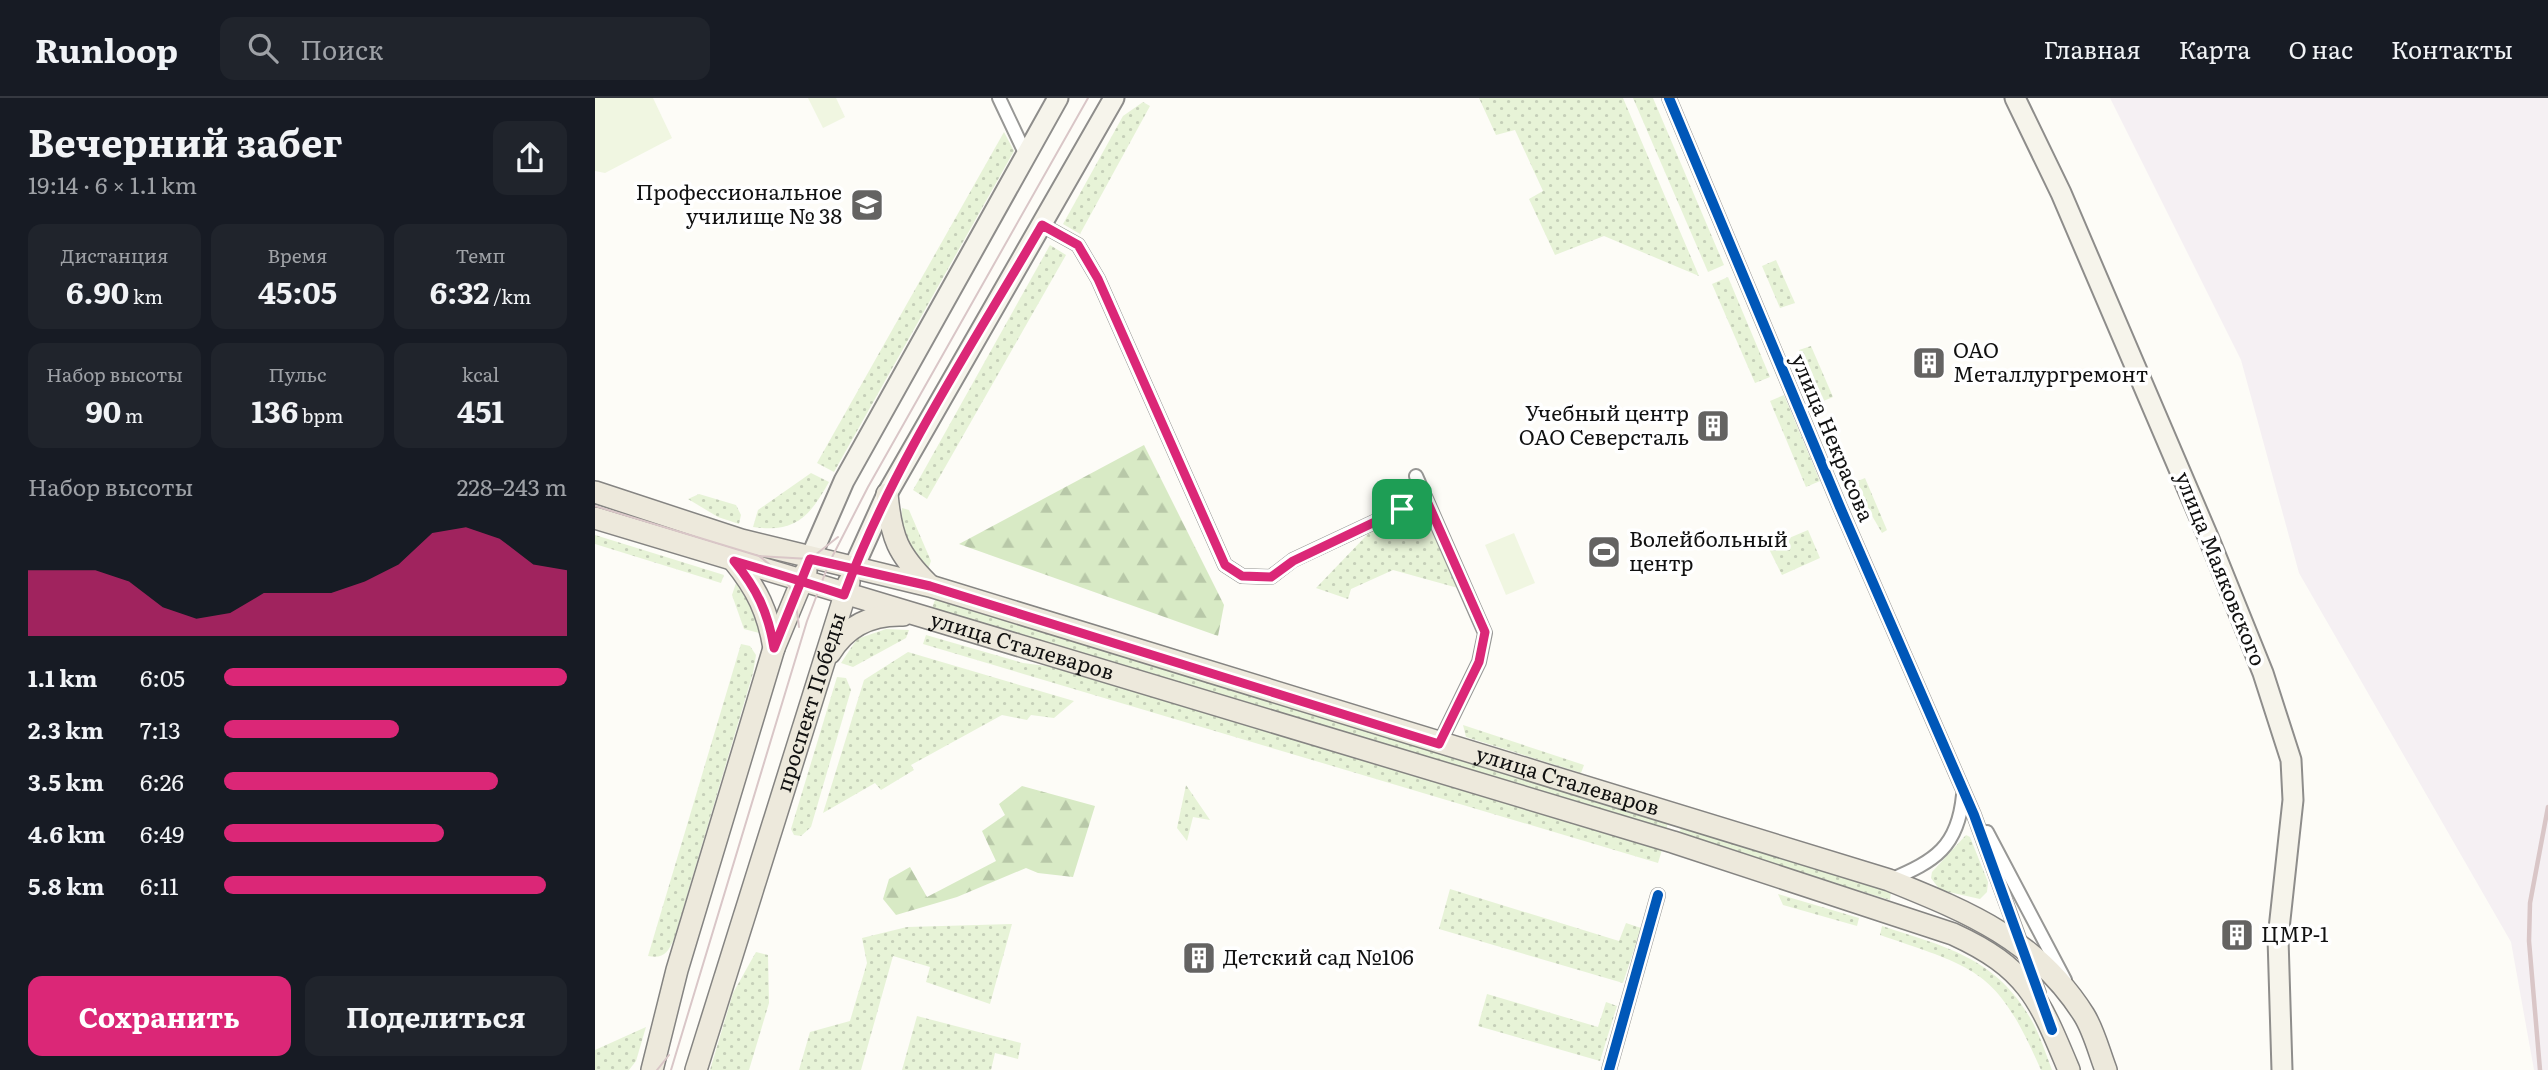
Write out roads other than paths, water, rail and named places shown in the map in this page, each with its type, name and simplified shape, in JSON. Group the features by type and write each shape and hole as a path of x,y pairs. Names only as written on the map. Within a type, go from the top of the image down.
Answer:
{"main road":[{"path":"652,1070 677,970 774,648 803,582 810,559 844,481 1058,98"},
{"name":"проспект Победы","path":"696,1070 855,567 887,495 1114,98"},
{"name":"улица Маяковского","path":"2015,98 2061,193 2209,539 2263,673 2291,760 2293,800 2280,897 2278,949 2282,1070"},
{"name":"улица Сталеваров","path":"595,492 741,540 810,559 930,586 1889,880 1962,909 2001,930 2023,947 2060,983 2085,1017 2106,1070"},
{"path":"887,495 892,531 904,561 930,586"},
{"name":"улица Сталеваров","path":"595,518 1673,842 1953,934 1991,954 2023,979 2035,995 2069,1070"},
{"path":"734,561 754,585 767,612 774,648"},
{"path":"824,663 837,642 861,622 887,615 920,615"}],"street":[{"path":"999,98 1026,155"},
{"name":"улица Некрасова","path":"1669,98 1840,507 1963,791"},
{"path":"1042,225 1078,245 1098,279 1225,565 1242,576 1271,577 1293,561 1402,509 1423,492"},
{"path":"1416,476 1485,632 1479,662 1439,744"},
{"path":"1889,880 1929,864 1948,845 1961,817 1963,791"},
{"path":"1963,791 2052,1030"},
{"path":"1963,791 2085,1017"},
{"path":"1609,1070 1658,895"}],"tram line":[{"path":"671,1070 807,621 829,563 868,487 1088,98"},
{"path":"595,506 759,556 810,559 838,537"},
{"path":"759,556 778,572 789,586 799,627"},
{"path":"657,1070 669,1055"}],"railway":[{"path":"2540,1070 2529,941 2530,903 2548,807"}],"place":[{"name":"Профессиональное училище № 38","path":"867,205"},
{"name":"OAO Металлургремонт","path":"1929,363"},
{"name":"Учебный центр ОАО Северсталь","path":"1713,426"},
{"name":"Волейбольный центр","path":"1604,552"},
{"name":"ЦМР-1","path":"2237,935"},
{"name":"Детский сад №106","path":"1199,958"}]}
